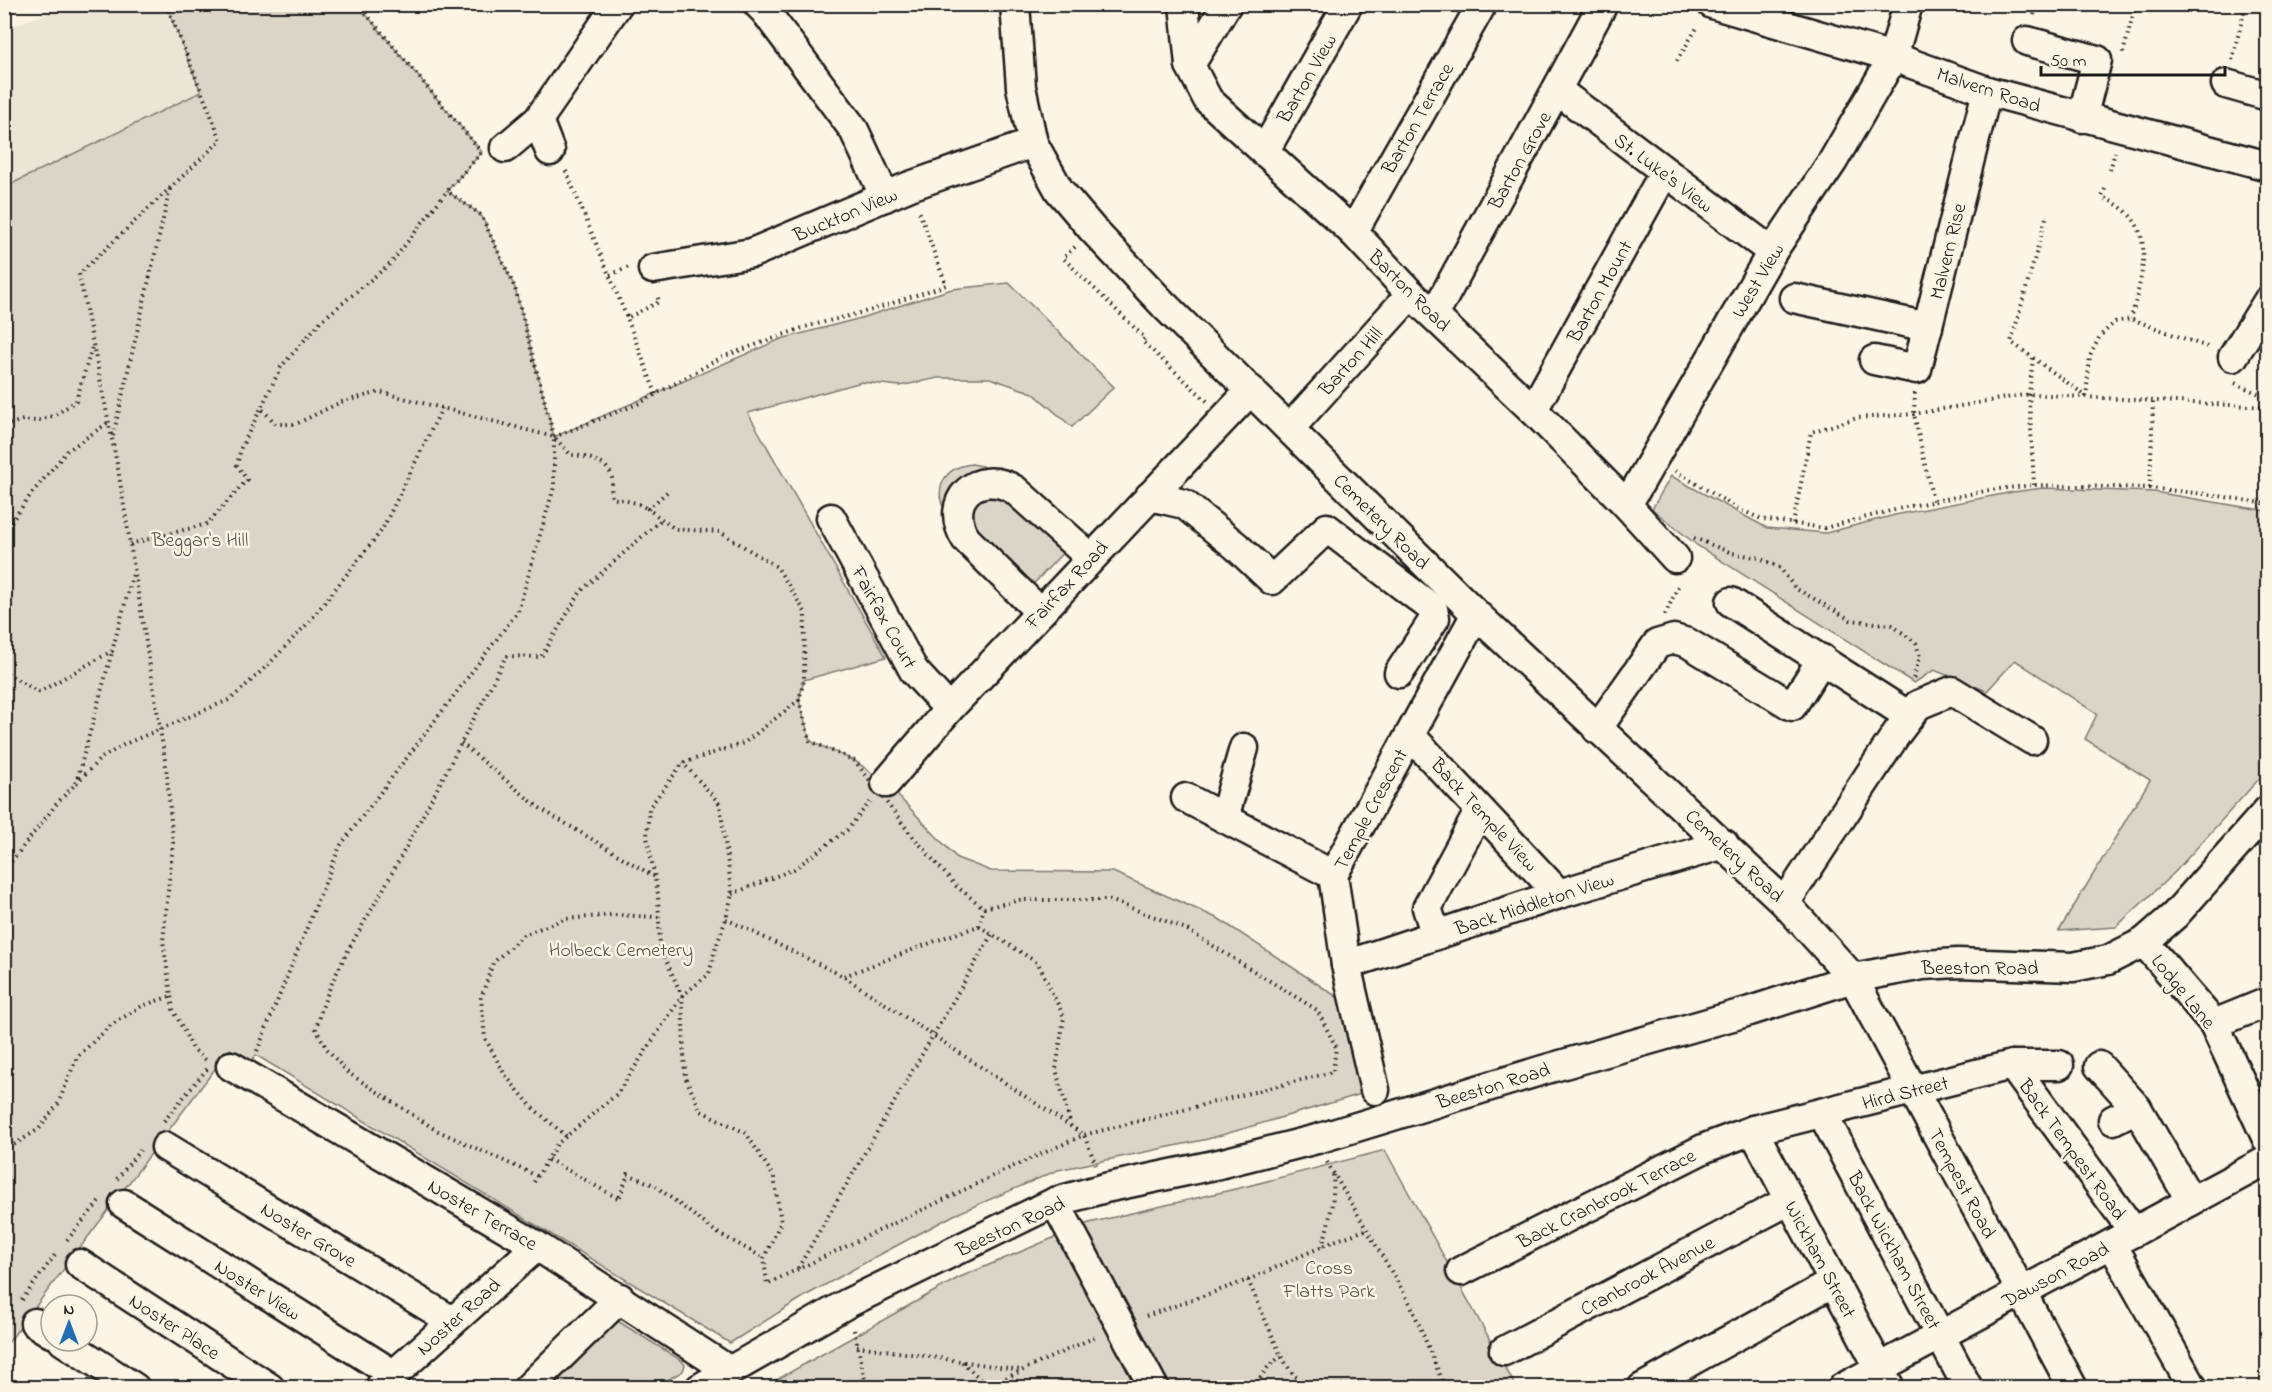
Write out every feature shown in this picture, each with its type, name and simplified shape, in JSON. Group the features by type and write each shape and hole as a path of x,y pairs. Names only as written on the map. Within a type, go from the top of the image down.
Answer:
{"street":[{"path":"493,150 538,120 618,4"},
{"name":"Cemetery Road","path":"1015,4 1022,87 1033,143 1059,190 1093,230 1164,305 1476,614 1785,903 1853,978"},
{"name":"Barton Road","path":"1184,4 1190,65 1208,100 1353,232 1411,294 1533,410 1627,505 1675,558"},
{"path":"1190,65 1227,4"},
{"name":"Barton View","path":"1264,152 1348,4"},
{"name":"Barton Terrace","path":"1353,232 1482,4"},
{"name":"Barton Grove","path":"1434,315 1603,4"},
{"name":"West View","path":"1627,505 1772,252 1833,161 1893,57 1908,4"},
{"path":"767,7 898,192"},
{"name":"Malvern Road","path":"1706,14 1893,57 1987,91 2268,166"},
{"path":"2027,41 2097,60 2082,118"},
{"path":"2226,84 2268,96"},
{"name":"St. Luke's View","path":"1557,90 1664,173 1772,252"},
{"name":"Malvern Rise","path":"1917,369 1987,91"},
{"path":"538,120 550,151"},
{"name":"Buckton View","path":"653,269 752,253 898,192 1033,143"},
{"name":"Barton Mount","path":"1533,410 1664,173"},
{"name":"Barton Hill","path":"1290,428 1411,294"},
{"path":"1794,298 1928,327"},
{"path":"2233,357 2268,301"},
{"path":"1874,360 1917,369"},
{"name":"Fairfax Road","path":"882,787 949,709 1251,390"},
{"path":"1040,612 966,539 957,518 958,506 963,496 971,488 982,483 993,481 1005,484 1015,490 1091,558"},
{"path":"1150,496 1184,504 1236,546 1272,580 1327,528 1432,609 1435,618 1399,673"},
{"name":"Fairfax Court","path":"831,518 914,671 949,709"},
{"path":"1731,602 1822,659 1913,711"},
{"name":"Temple Crescent","path":"1375,1090 1346,965 1333,875 1476,614"},
{"path":"1597,729 1657,644 1674,639 1688,643 1792,706 1822,659"},
{"path":"1785,903 1913,711 1952,691 2032,740"},
{"name":"Back Temple View","path":"1410,735 1559,894"},
{"path":"1224,818 1244,748"},
{"path":"1186,798 1333,875"},
{"path":"1436,935 1427,908 1480,810"},
{"name":"Beeston Road","path":"714,1382 848,1303 1055,1202 1105,1188 1219,1164 1317,1139 1532,1073 1750,1011 1853,978 1923,965 1958,963 2073,967 2108,960 2144,942 2175,915 2268,810"},
{"name":"Back Middleton View","path":"1346,965 1559,894 1724,844"},
{"name":"Lodge Lane","path":"2144,942 2214,1024 2268,1141"},
{"name":"Tempest Road","path":"1853,978 2073,1388"},
{"path":"2214,1024 2268,1002"},
{"name":"Hird Street","path":"1753,1130 2012,1065 2059,1065"},
{"name":"Back Tempest Road","path":"2012,1065 2123,1238 2193,1388"},
{"path":"2099,1066 2125,1114 2191,1201"},
{"name":"Noster Terrace","path":"238,1070 537,1246 620,1298 714,1382"},
{"name":"Back Wickham Street","path":"1822,1113 1968,1388"},
{"name":"Wickham Street","path":"1753,1130 1885,1378"},
{"name":"Back Cranbrook Terrace","path":"1461,1271 1705,1148 1753,1130"},
{"name":"Noster Grove","path":"166,1147 452,1321"},
{"name":"Dawson Road","path":"1842,1388 1885,1378 1940,1335 2268,1160"},
{"name":"Cranbrook Avenue","path":"1504,1351 1790,1200"},
{"path":"1055,1202 1154,1388"},
{"name":"Noster View","path":"124,1204 386,1381"},
{"name":"Noster Road","path":"386,1381 537,1246"},
{"name":"Noster Place","path":"80,1264 270,1388"},
{"path":"1642,1388 1834,1282"},
{"path":"528,1388 620,1298"},
{"path":"81,1353 135,1388"}],"path":[{"path":"166,4 221,140 79,274 112,438 160,730 173,843 163,941 173,1009 194,1049 211,1064 238,1070 255,1055 340,846 518,611 554,487 554,438 515,288 481,215 447,191"},
{"path":"130,544 207,524 247,480 237,465 241,448 253,419 261,408 281,367 321,321 391,263 447,191 493,150 358,4"},
{"path":"2226,84 2246,8"},
{"path":"1677,61 1706,14"},
{"path":"550,151 565,168 656,394"},
{"path":"112,438 170,189"},
{"path":"2105,189 2102,197 2118,204 2132,216 2142,237 2145,256 2131,319"},
{"path":"554,438 640,403 722,357 805,327 872,310 946,285 898,192"},
{"path":"2046,218 2011,342 2086,397"},
{"path":"627,318 658,302 653,269"},
{"path":"1082,277 1145,338 1142,341 1225,417"},
{"path":"2086,397 2090,356 2100,336 2115,322 2131,319 2233,357"},
{"path":"4,426 23,420 37,421 55,415 76,401 93,345"},
{"path":"2033,358 2029,394 2034,486"},
{"path":"1917,369 1914,414 1933,501"},
{"path":"261,408 276,424 296,424 341,402 380,392 554,438 571,455 587,456 607,467 612,478 610,488 612,498 637,503 675,529 720,532 777,567 805,612 804,680 799,700 810,741 855,761 882,787 909,832 956,886 984,908"},
{"path":"1793,524 1811,432 1857,418 1914,414 2029,394 2268,406"},
{"path":"2150,488 2153,401"},
{"path":"4,871 32,834 100,759 125,744 231,699 267,666 309,622 382,530 442,408"},
{"path":"4,532 32,493 67,452 109,422"},
{"path":"1654,458 1737,508 1761,519 1824,528 1933,501 1990,490 2034,486 2150,488 2268,504"},
{"path":"648,509 667,492"},
{"path":"537,1176 436,1130 347,1072 327,1049 316,1029 321,1009 340,967 506,656 541,657 582,591 662,519"},
{"path":"1650,531 1685,534 1732,553 1760,558 1779,568 1795,588 1851,620 1893,625 1916,643 1920,657 1911,686 1913,711"},
{"path":"1657,644 1657,632 1682,579 1680,566 1675,558"},
{"path":"75,784 134,570"},
{"path":"4,668 8,674 39,692 112,651"},
{"path":"799,700 744,743 683,763 649,808 647,837 655,877 660,946 682,996 685,1077 700,1111 746,1133 774,1177 781,1222 764,1258 767,1284 1084,1135 1333,1072 1336,1047 1317,1010 1184,928 1110,900 1020,900 984,908"},
{"path":"461,743 538,807 655,877"},
{"path":"534,1182 557,1144 617,1094 682,996 709,974 732,894 720,804 683,763"},
{"path":"732,894 794,869 847,830 882,787"},
{"path":"980,926 984,908"},
{"path":"566,1136 533,1108 505,1075 484,1038 481,998 493,963 523,935 564,920 613,915 659,917"},
{"path":"726,920 843,976 1084,1135 1105,1188"},
{"path":"980,926 1038,963 1065,1017 1056,1069 1072,1127"},
{"path":"843,976 980,926"},
{"path":"797,1269 992,934"},
{"path":"4,1151 39,1129 58,1104 77,1057 111,1025 142,1006 171,996"},
{"path":"1317,1139 1332,1173 1412,1305 1445,1388"},
{"path":"548,1159 619,1199 628,1174 654,1185 716,1232 764,1258"},
{"path":"1322,1247 1330,1219 1334,1188 1332,1173"},
{"path":"984,1388 1121,1325 1248,1280 1368,1229"},
{"path":"1248,1280 1281,1356 1294,1376 1311,1385 1382,1385 1425,1388"},
{"path":"848,1303 867,1388"},
{"path":"858,1346 1022,1370"},
{"path":"1253,1388 1268,1367 1281,1356"},
{"path":"962,1361 990,1386"}],"shaded area":[{"path":"69,5 166,5 201,92 5,187 5,29"}],"green space":[{"path":"166,5 358,5 482,152 447,191 481,215 515,288 554,437 781,339 861,318 952,289 1009,283 1114,387 1072,427 1033,393 990,378 938,378 900,386 862,382 748,413 886,657 804,680 799,700 810,741 855,761 886,783 957,858 991,871 1113,872 1219,919 1357,1010 1375,1090 1208,1139 1058,1170 954,1215 805,1296 730,1343 256,1055 251,1062 230,1049 46,1293 39,1293 39,1302 5,1347 5,187 201,92"},
{"path":"972,464 991,471 1070,545 1026,592 947,515 943,506 940,497 941,489 947,475 962,466"},
{"path":"1671,476 1767,528 1826,533 1895,515 2043,488 2154,492 2267,511 2267,770 2175,872 2116,927 2059,931 2150,780 2085,739 2097,714 2015,660 1987,691 1934,670 1914,683 1698,546 1652,509"},
{"name":"Cross Flatts Park","path":"1385,1150 1516,1387 762,1388 958,1278 1089,1223 1248,1186"},
{"path":"613,1318 682,1361 685,1365 683,1371 656,1387 539,1388"}],"park label":[{"name":"Beggar's Hill","path":"200,539"},
{"name":"Holbeck Cemetery","path":"621,949"}]}
